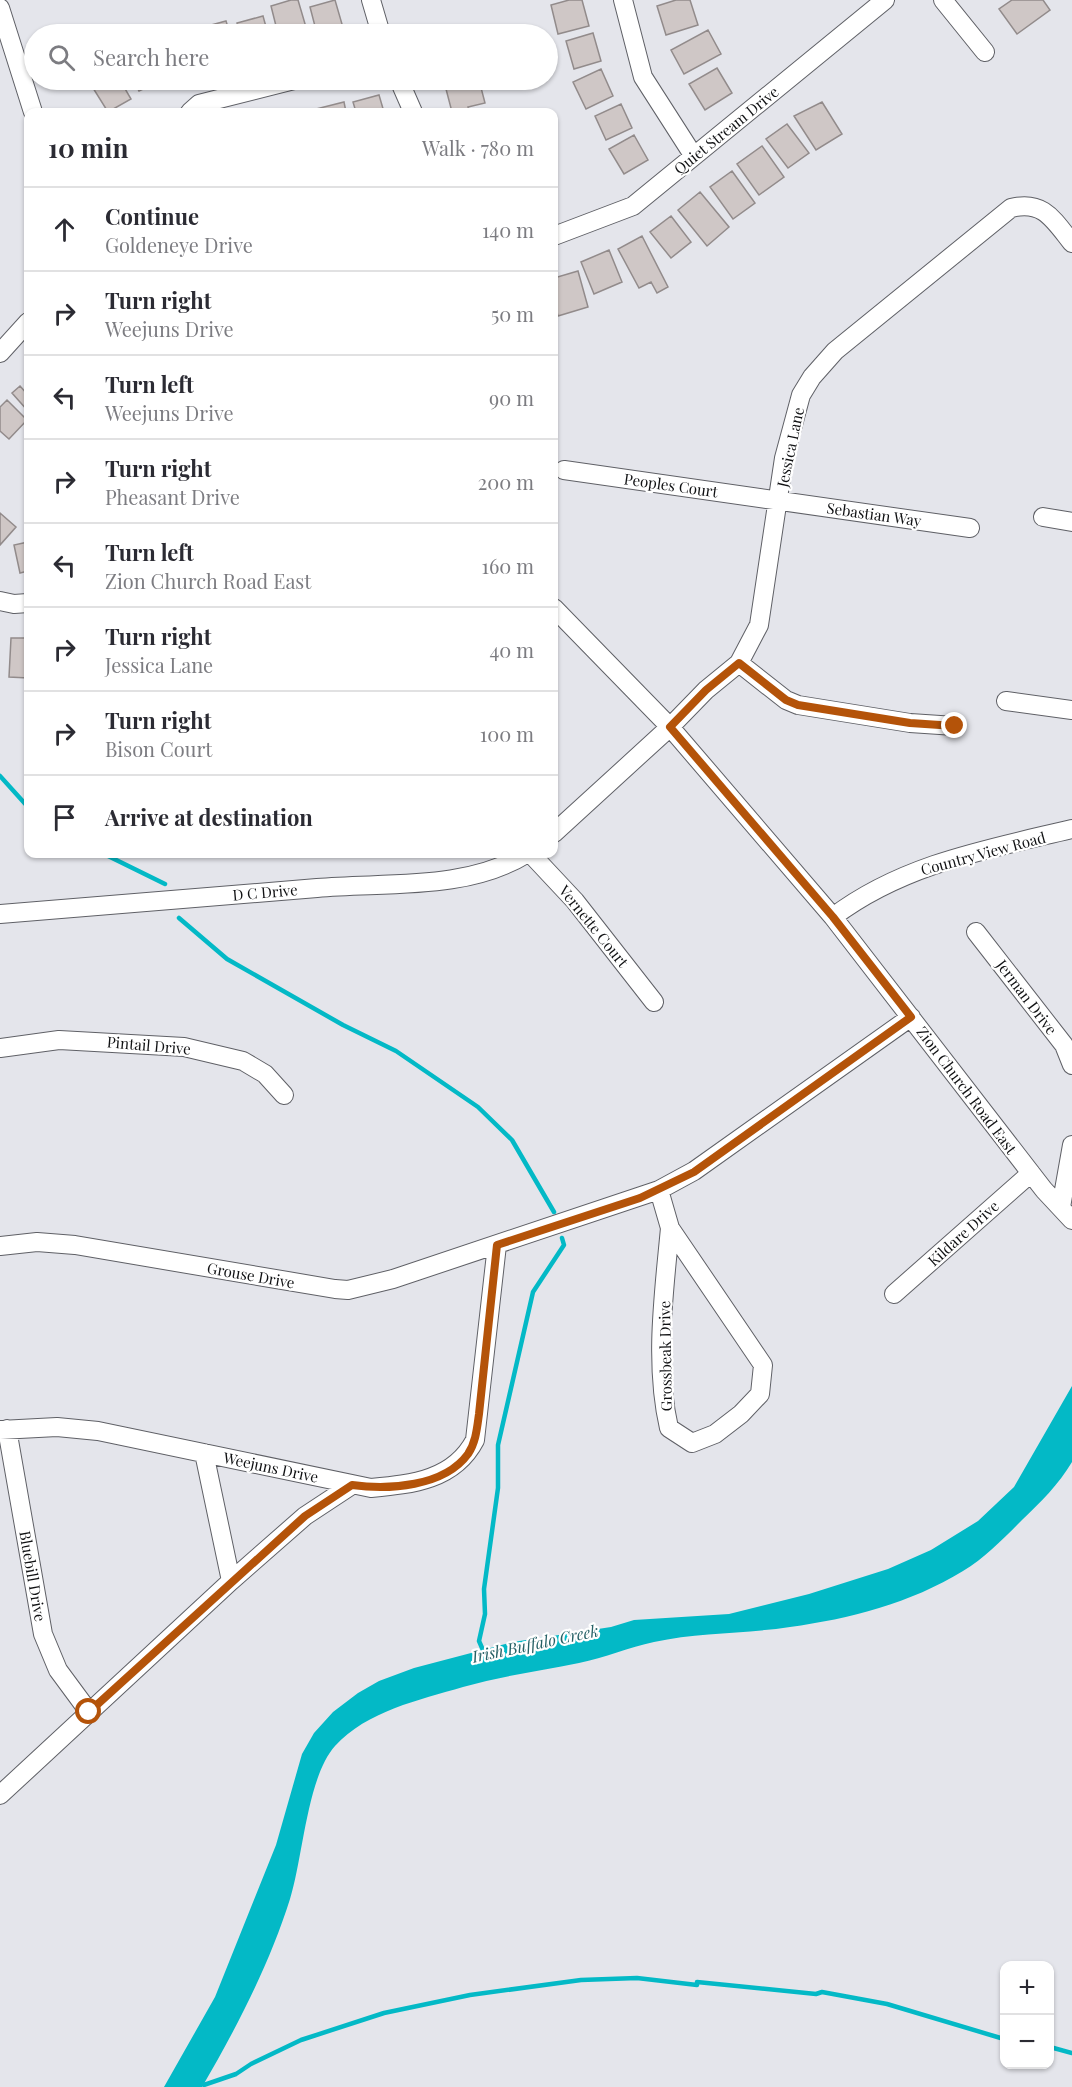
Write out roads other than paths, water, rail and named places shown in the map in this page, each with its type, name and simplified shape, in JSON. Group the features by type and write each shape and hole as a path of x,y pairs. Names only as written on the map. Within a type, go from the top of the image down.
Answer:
{"street":[{"path":"371,0 378,24"},
{"path":"623,0 643,76 693,156"},
{"name":"Quiet Stream Drive","path":"558,234 633,206 885,0"},
{"path":"943,0 985,52"},
{"path":"0,8 24,84"},
{"path":"26,90 32,108"},
{"path":"194,108 199,104 254,90"},
{"path":"403,90 411,108"},
{"name":"Jessica Lane","path":"670,727 706,690 739,663 759,626 784,458 801,395 812,377 835,351 1011,208 1028,204 1055,222 1072,243"},
{"path":"0,353 24,326"},
{"name":"Peoples Court","path":"564,470 779,500"},
{"name":"Sebastian Way","path":"779,500 970,528"},
{"path":"1043,517 1072,522"},
{"path":"0,601 24,603"},
{"name":"Zion Church Road East","path":"558,612 670,727 833,917 1031,1173 1066,1214"},
{"path":"739,663 786,700 798,705 910,723 955,726"},
{"path":"1006,701 1072,710"},
{"path":"558,829 670,727"},
{"name":"Country View Road","path":"833,917 860,897 928,866 1072,830"},
{"name":"D C Drive","path":"0,914 362,884 447,880 483,873 519,858"},
{"name":"Vernette Court","path":"535,858 575,901 654,1002"},
{"name":"Jerman Drive","path":"976,932 1064,1045 1072,1065"},
{"name":"Grouse Drive","path":"0,1246 37,1242 75,1245 348,1290 393,1279 659,1190 694,1172 911,1017"},
{"name":"Pintail Drive","path":"0,1048 59,1040 184,1047 243,1061 265,1074 284,1095"},
{"path":"1066,1214 1072,1145"},
{"name":"Kildare Drive","path":"894,1294 1031,1173"},
{"name":"Grossbeak Drive","path":"659,1190 670,1228 763,1365 760,1395 741,1414 715,1434 692,1443 669,1428 664,1407 662,1322 670,1228"},
{"name":"Weejuns Drive","path":"3,1430 57,1427 98,1431 371,1488 407,1485 438,1476 454,1467 467,1455 475,1440 497,1245"},
{"name":"Bluebill Drive","path":"3,1430 43,1634 58,1670 89,1712"},
{"path":"204,1453 231,1581"},
{"path":"0,1795 231,1581 305,1516 352,1485"}],"water":[{"name":"Irish Buffalo Creek","path":"1072,1386 1072,1462 1067,1470 1042,1500 994,1547 971,1566 943,1582 901,1601 812,1624 671,1639 645,1644 589,1661 477,1683 394,1708 362,1724 348,1734 335,1746 318,1777 290,1899 273,1947 240,2019 202,2087 164,2087 215,1997 276,1845 302,1754 314,1733 333,1712 379,1681 414,1668 513,1642 611,1627 634,1620 729,1614 809,1594 888,1569 931,1550 978,1521 1014,1487"}],"waterway":[{"path":"0,776 24,803"},
{"path":"112,858 165,884"},
{"path":"179,918 227,959 343,1025 396,1051 478,1107 512,1140 554,1212"},
{"name":"Irish Buffalo Creek","path":"486,1657 479,1641 485,1614 484,1589 498,1488 498,1445 533,1292 564,1245 562,1238"},
{"path":"200,2082 204,2085 236,2074 251,2064 301,2040 384,2013 470,1995 581,1980 637,1978 697,1985 697,1982 816,1994 822,1992 887,2004 1000,2038"},
{"path":"1054,2048 1072,2053"}]}
